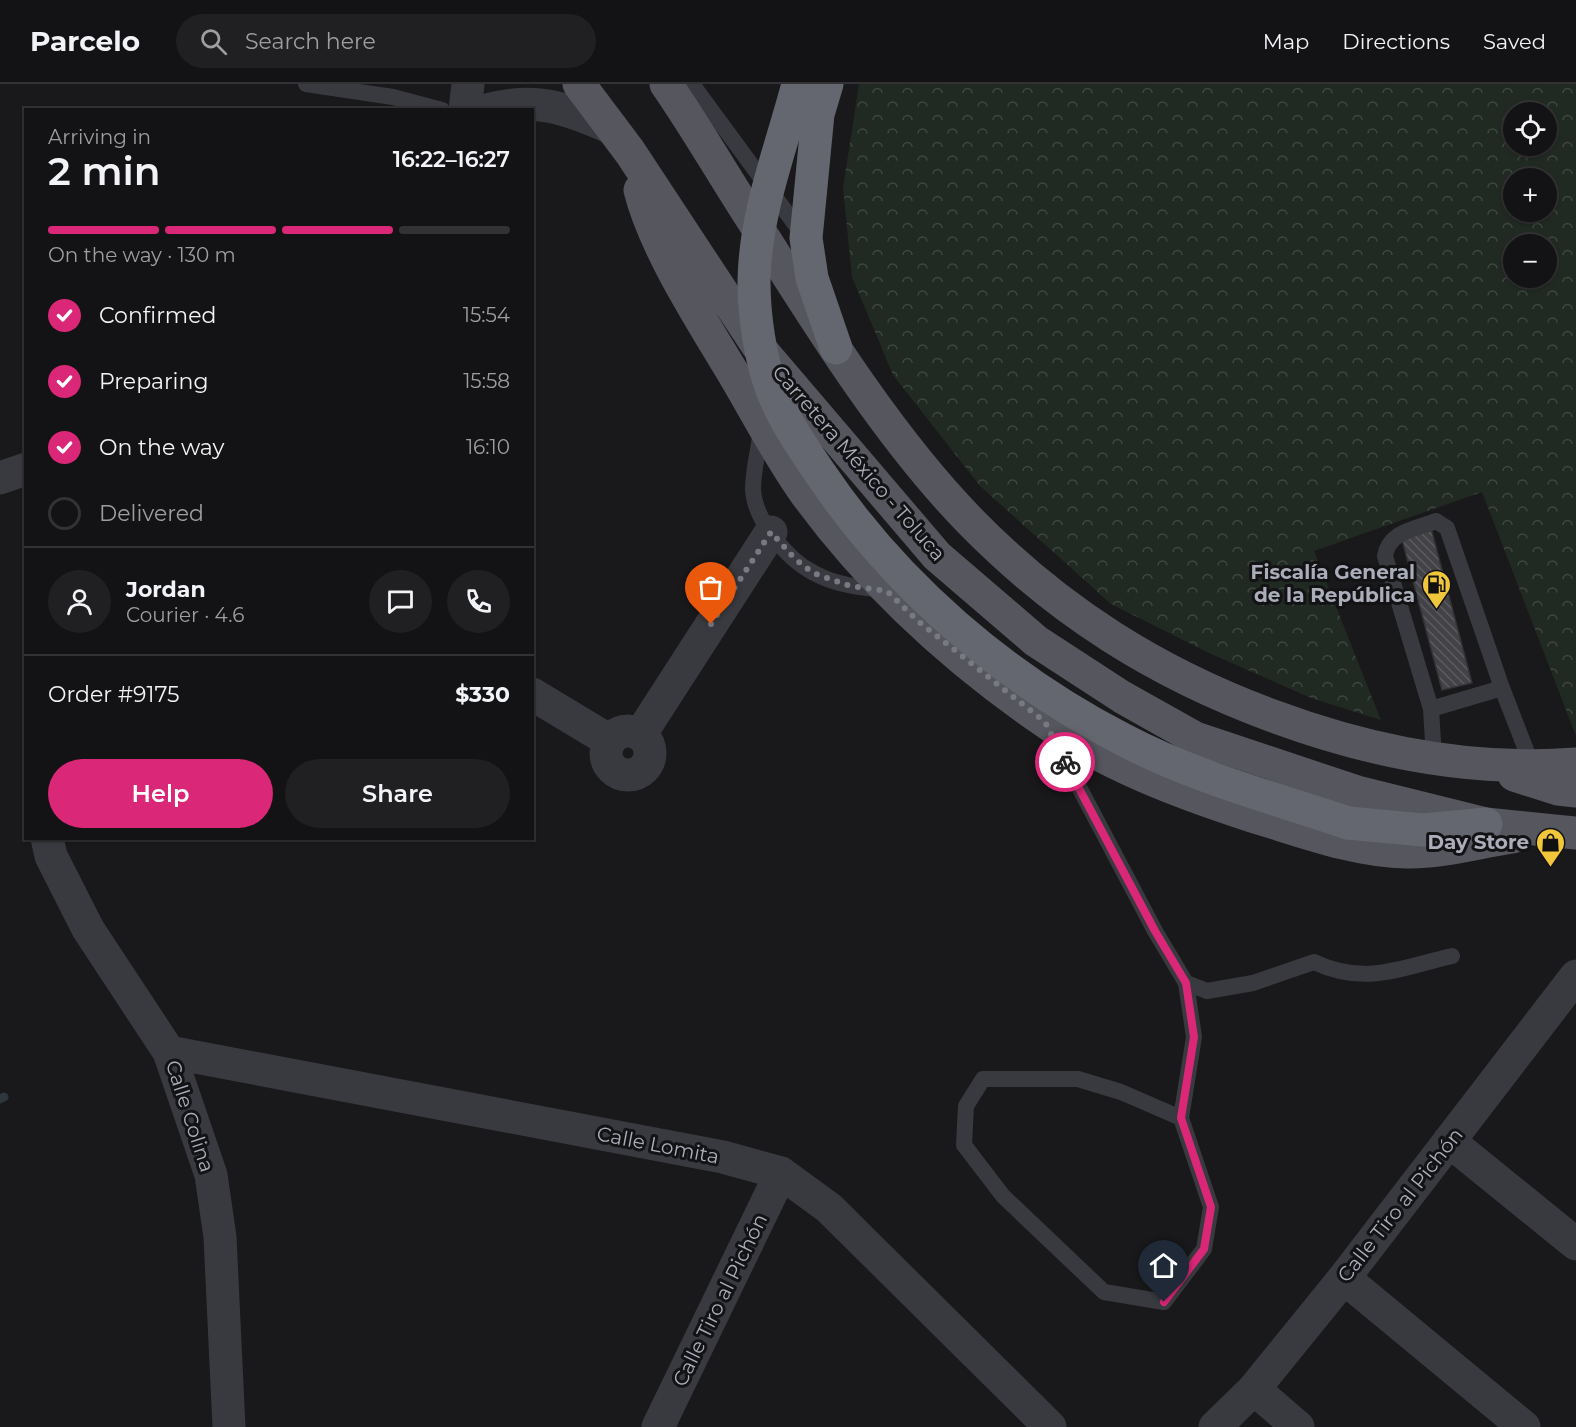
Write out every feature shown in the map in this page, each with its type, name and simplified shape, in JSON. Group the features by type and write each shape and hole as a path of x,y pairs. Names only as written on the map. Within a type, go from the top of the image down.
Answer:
{"highway":[{"path":"798,84 762,208 754,280 758,331 772,391 805,451 842,505 898,572 942,615 1055,703 1127,742 1203,774 1348,823 1423,830 1486,824"},
{"path":"827,84 818,114 806,238 812,278 836,348"}],"main road":[{"name":"Carretera México - Toluca","path":"579,84 621,140 757,345 937,556 1036,641 1122,697 1195,738 1357,792 1486,824 1567,831"},
{"path":"666,84 836,348 889,422 969,520 1032,578 1118,642 1167,671 1223,698 1274,717 1331,736 1434,758 1496,767 1533,768 1576,764"},
{"path":"621,140 646,215 701,319 806,494 887,591 918,621 1045,722 1107,758 1193,797 1297,830 1372,849 1409,852 1567,831"},
{"path":"1496,767 1526,781 1576,792"}],"street":[{"path":"465,108 468,84"},
{"path":"496,108 522,102 564,109 621,140"},
{"path":"0,478 24,470"},
{"path":"534,695 625,738 771,532"},
{"name":"Calle Colina","path":"47,840 51,856 88,929 169,1052 212,1186 220,1237 229,1427"},
{"name":"Calle Tiro al Pichón","path":"1215,1427 1254,1389 1344,1278 1576,976"},
{"name":"Calle Lomita","path":"169,1052 723,1157 781,1173 829,1208 1050,1427"},
{"path":"1449,1141 1576,1244"},
{"name":"Calle Tiro al Pichón","path":"658,1427 781,1173"},
{"path":"1344,1278 1524,1427"},
{"path":"1254,1389 1298,1427"}],"lane":[{"path":"306,84 393,90 437,108"},
{"path":"693,84 806,238"},
{"path":"762,423 753,491 759,512 771,532 795,559 813,573 850,586 887,591"},
{"path":"1434,758 1431,709 1385,556 1386,547 1393,537 1436,521 1447,528 1502,688 1533,768"},
{"path":"1431,709 1502,688"},
{"path":"1045,722 1155,931 1186,983 1194,1037 1181,1118 1211,1207 1204,1249 1164,1302 1104,1292 1003,1196 964,1145 966,1106 983,1078 1078,1079 1121,1092 1181,1118"},
{"path":"1186,983 1207,991 1253,983 1314,962 1336,972 1366,976 1452,956"}],"green space":[{"path":"859,84 1576,84 1576,736 1482,492 1314,551 1381,720 1311,698 1211,654 1111,604 980,486 893,375 852,277 843,188"}],"building":[{"name":"Fiscalía General de la República","path":"1431,528 1472,683 1442,690 1401,536"}],"waterway":[{"path":"0,1099 4,1097"}],"way so far":[{"path":"711,624 771,532 795,559 813,573 850,586 887,591 918,621 1045,722 1065,762"}],"place":[{"name":"Fiscalía General de la República","path":"1436,610"},
{"name":"Day Store","path":"1550,868"}],"route":[{"path":"1065,762 1155,931 1186,983 1194,1037 1181,1118 1211,1207 1204,1249 1164,1302"}]}
